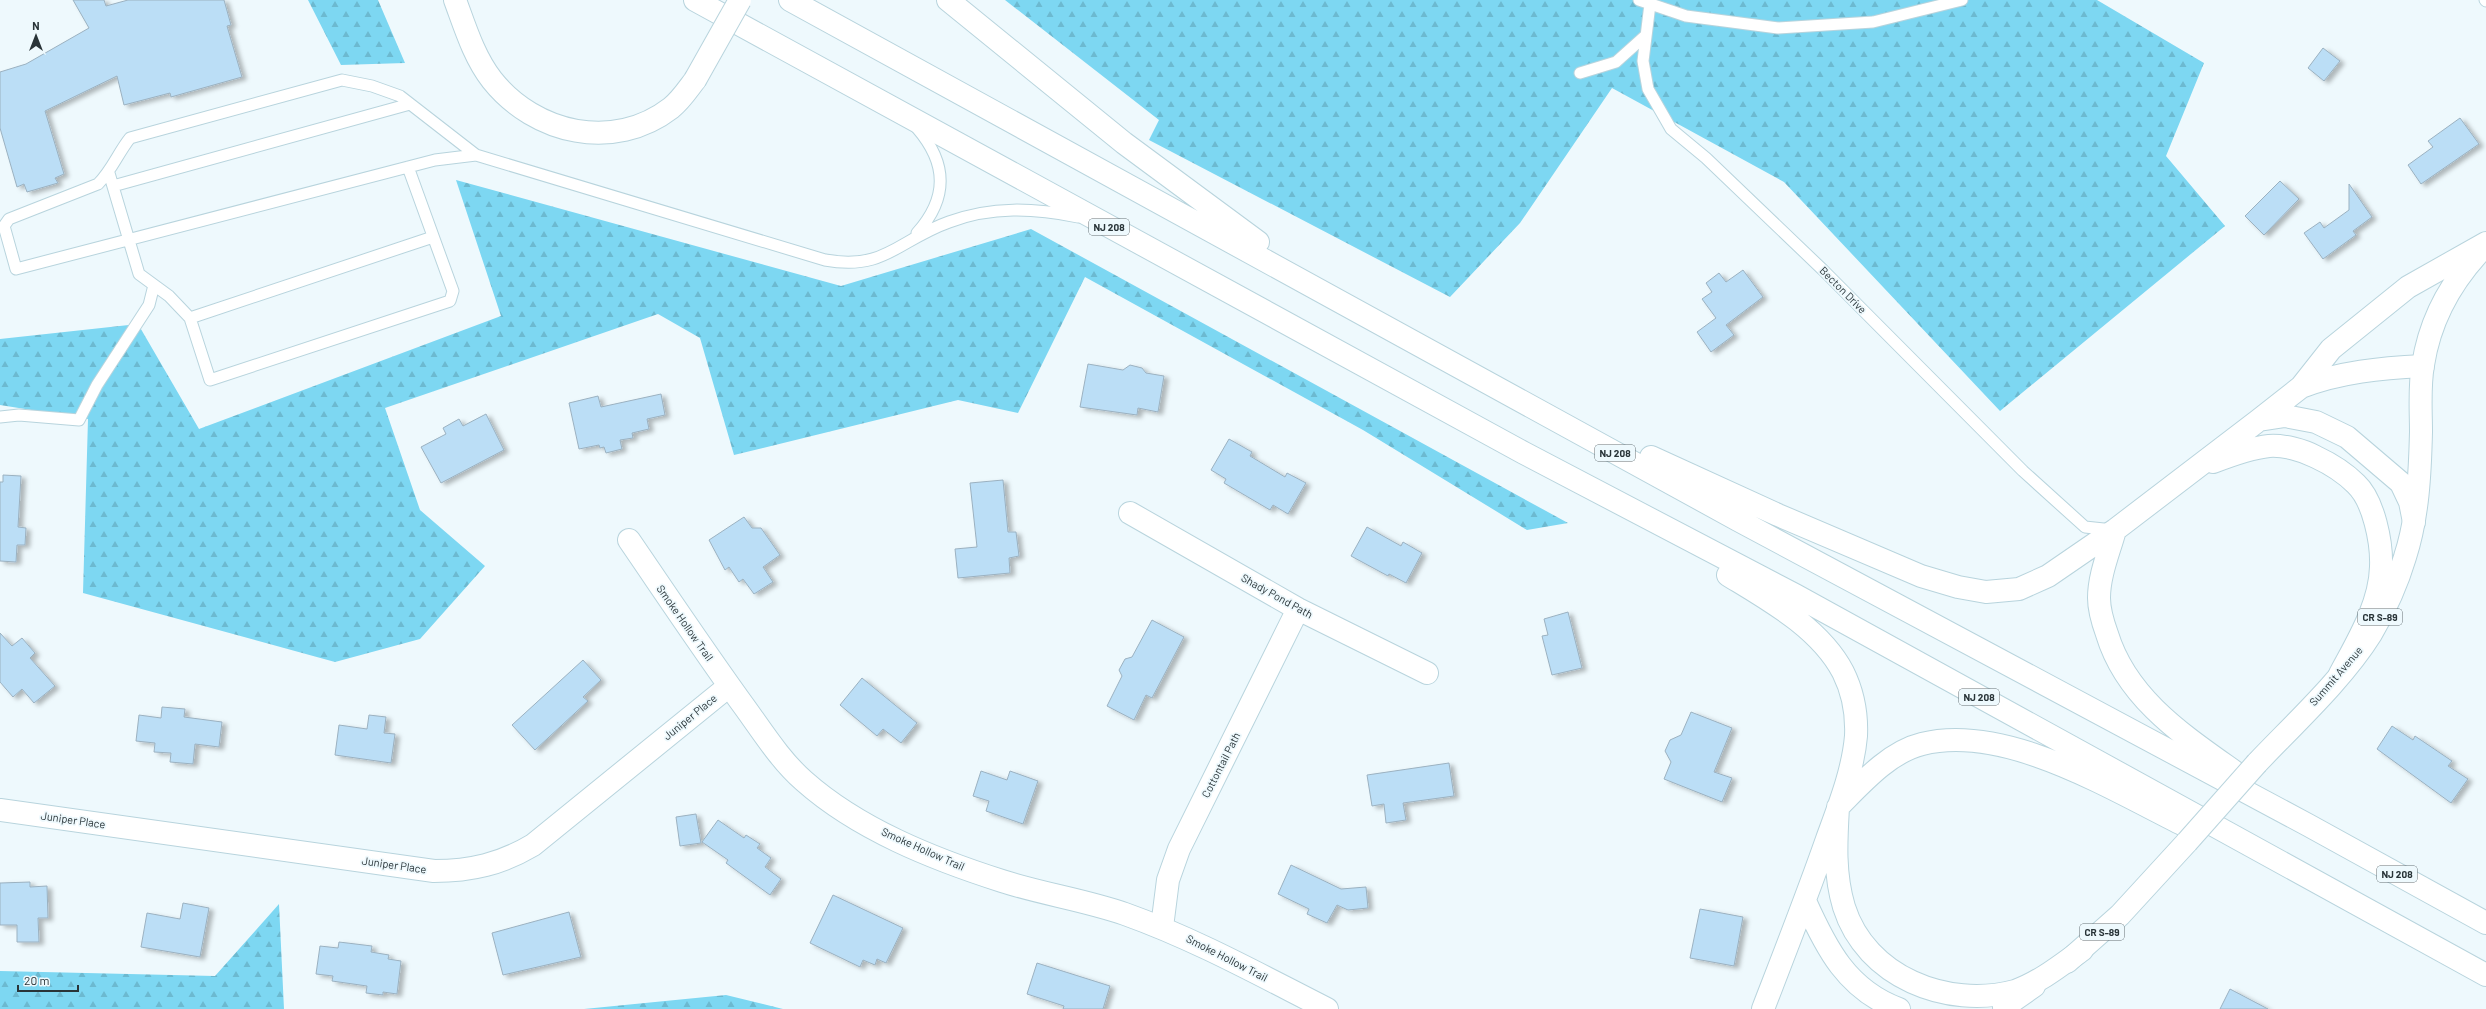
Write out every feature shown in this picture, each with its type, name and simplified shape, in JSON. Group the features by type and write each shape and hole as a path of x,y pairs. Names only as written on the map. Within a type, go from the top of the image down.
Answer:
{"main road":[{"path":"455,0 478,58 491,79 512,101 545,123 568,130 592,132 613,131 634,127 672,107 695,80 740,0"},
{"name":"NJ 208","path":"695,0 1524,453 1795,595 2486,975"},
{"name":"NJ 208","path":"790,0 1745,524 2308,824 2486,924"},
{"path":"948,0 1124,143 1215,212 1346,304"},
{"path":"1493,385 1778,515 1921,576 1958,587 1986,592 2019,589 2048,576 2115,530 2259,420 2300,387 2331,349 2408,287 2486,244"},
{"name":"Summit Avenue","path":"2001,1008 2082,950 2120,915 2257,763 2340,674 2370,635 2390,598 2405,557 2414,522 2423,366 2440,307 2462,270 2486,244"},
{"path":"2300,387 2322,379 2353,372 2423,366"},
{"path":"2259,420 2285,416 2316,422 2346,437 2401,483 2410,502 2414,522"},
{"path":"2194,470 2231,455 2270,446 2303,450 2333,466 2358,485 2373,514 2379,537 2381,568 2372,607 2362,633 2340,674"},
{"path":"1524,453 1773,602 1806,629 1827,650 1843,672 1856,707 1856,737 1849,772 1805,901 1763,1009"},
{"name":"Shady Pond Path","path":"1130,513 1298,609 1427,673"},
{"path":"2115,530 2102,573 2099,599 2113,655 2128,681 2152,709 2181,733 2308,824"},
{"name":"Smoke Hollow Trail","path":"629,540 729,686 782,757 801,779 827,800 904,843 953,864 1003,882 1121,913 1162,927 1193,940 1327,1009"},
{"name":"Cottontail Path","path":"1162,927 1168,880 1179,849 1298,609"},
{"name":"Juniper Place","path":"0,810 434,871 463,871 494,864 513,857 533,845 729,686"},
{"path":"2082,950 2045,976 2015,991 1974,1000 1934,994 1902,980 1880,963 1858,937 1845,909 1836,862 1838,807 1886,761 1921,744 1958,739 1986,742 2015,748 2098,783 2432,945"},
{"path":"1805,901 1823,942 1838,965 1866,991 1899,1009"}],"lane":[{"path":"1639,0 1686,16 1778,28 1873,22 1962,0"},
{"name":"Becton Drive","path":"1650,4 1643,61 1648,89 1671,129 1706,158 1823,270 2022,471 2085,527 2115,530"},
{"path":"1580,73 1616,62 1645,36"},
{"path":"476,155 435,160 16,269 4,226 8,219 98,184 109,173 120,151 130,138 342,80 372,86 400,96 476,155 825,260 848,264 871,260 892,252 912,238 951,221 997,210 1049,212 1101,222"},
{"path":"114,186 410,104"},
{"path":"907,116 930,144 937,159 940,174 940,191 936,206 926,223 912,238"},
{"path":"109,173 130,239 139,274 169,296 190,318 210,380 450,301 453,291 408,167"},
{"path":"190,318 433,237"},
{"path":"0,417 19,414 79,420 98,385 149,305 154,285"}],"green space":[{"path":"308,0 378,0 405,63 341,65"},
{"path":"1005,0 2097,0 2204,63 2166,156 2225,226 2000,411 1784,182 1612,88 1520,223 1450,297 1149,140 1159,120"},
{"path":"456,180 841,286 1031,229 1568,523 1527,530 1363,430 1085,277 1018,413 958,400 734,455 700,338 658,314 385,408 420,510 485,566 420,639 335,662 83,593 88,419 0,405 0,339 138,324 199,429 501,316"},
{"path":"279,904 284,1009 0,1009 0,971 215,976"},
{"path":"726,995 783,1009 584,1009"}],"building":[{"path":"73,0 104,0 106,6 128,0 224,0 231,25 227,26 242,77 171,97 170,93 124,105 117,76 45,111 64,174 55,178 58,183 27,192 24,184 17,187 0,128 0,72 26,64 89,28"},
{"path":"2323,48 2340,61 2324,81 2308,68"},
{"path":"2460,118 2479,144 2421,184 2408,165 2433,147 2428,141"},
{"path":"2280,181 2299,199 2264,235 2245,216"},
{"path":"2349,184 2372,217 2353,231 2356,235 2323,259 2304,233 2320,222 2324,228 2349,210"},
{"path":"1743,270 1763,297 1726,325 1734,335 1711,352 1697,332 1716,318 1702,299 1712,292 1706,283 1719,273 1726,282"},
{"path":"1088,364 1123,370 1130,365 1142,368 1146,373 1164,376 1158,412 1138,408 1137,415 1080,407"},
{"path":"661,394 665,415 647,419 649,429 632,433 633,438 620,440 622,449 606,453 604,447 600,448 599,445 579,449 569,403 598,396 601,407"},
{"path":"486,414 504,450 441,483 421,447 446,434 443,428 459,419 463,426"},
{"path":"1229,439 1252,452 1250,456 1285,477 1287,473 1306,483 1288,514 1273,505 1270,510 1224,483 1226,479 1211,470"},
{"path":"3,475 21,476 18,527 26,528 25,545 17,545 16,562 0,561 0,482 3,482"},
{"path":"1003,480 1008,532 1016,532 1019,556 1009,558 1010,573 958,578 955,549 977,547 970,483"},
{"path":"744,517 752,528 761,528 780,555 763,567 773,582 754,594 743,579 739,582 729,567 725,570 709,540"},
{"path":"1367,527 1401,546 1403,542 1422,553 1406,583 1389,574 1388,576 1351,556"},
{"path":"1568,612 1582,668 1552,675 1542,636 1548,635 1544,619"},
{"path":"1152,620 1184,637 1152,698 1146,695 1134,720 1107,706 1122,676 1119,670 1125,659 1132,657"},
{"path":"0,633 12,646 22,638 35,653 30,658 55,686 34,703 22,689 13,697 0,682"},
{"path":"583,660 601,680 583,697 588,701 535,750 512,725"},
{"path":"862,678 917,723 901,743 883,729 877,736 840,705"},
{"path":"162,707 185,709 184,717 222,722 219,747 195,744 193,764 170,762 171,753 154,752 155,743 136,741 139,715 161,718"},
{"path":"1691,712 1732,728 1714,772 1732,778 1722,802 1664,779 1671,762 1665,751 1670,740 1681,735"},
{"path":"369,715 386,717 384,733 395,734 391,763 335,755 339,725 367,729"},
{"path":"2392,726 2413,740 2415,736 2452,761 2448,766 2468,779 2451,803 2377,749"},
{"path":"1449,763 1454,796 1403,803 1406,820 1386,823 1384,804 1372,806 1367,775"},
{"path":"981,771 1007,780 1010,771 1038,781 1023,824 986,811 989,801 973,796"},
{"path":"696,814 701,843 680,846 676,817"},
{"path":"718,820 744,838 746,835 760,844 757,848 771,858 765,867 781,879 770,895 726,863 728,860 702,842"},
{"path":"1291,865 1341,889 1366,887 1368,908 1348,910 1337,905 1327,923 1307,914 1309,909 1278,894"},
{"path":"30,882 30,887 47,886 48,918 38,918 39,942 17,942 17,925 0,925 0,883"},
{"path":"833,895 903,928 886,963 877,959 875,965 863,960 860,967 810,943"},
{"path":"183,903 209,908 200,957 141,947 147,913 180,919"},
{"path":"1700,909 1743,917 1734,966 1690,958"},
{"path":"569,912 581,957 503,975 492,933"},
{"path":"339,942 372,946 371,952 389,955 388,959 401,961 397,994 383,992 383,995 366,993 367,986 332,981 333,976 316,974 320,946 338,948"},
{"path":"1037,963 1110,986 1103,1009 1063,1009 1064,1006 1027,994"},
{"path":"2230,989 2268,1009 2220,1009"}]}
